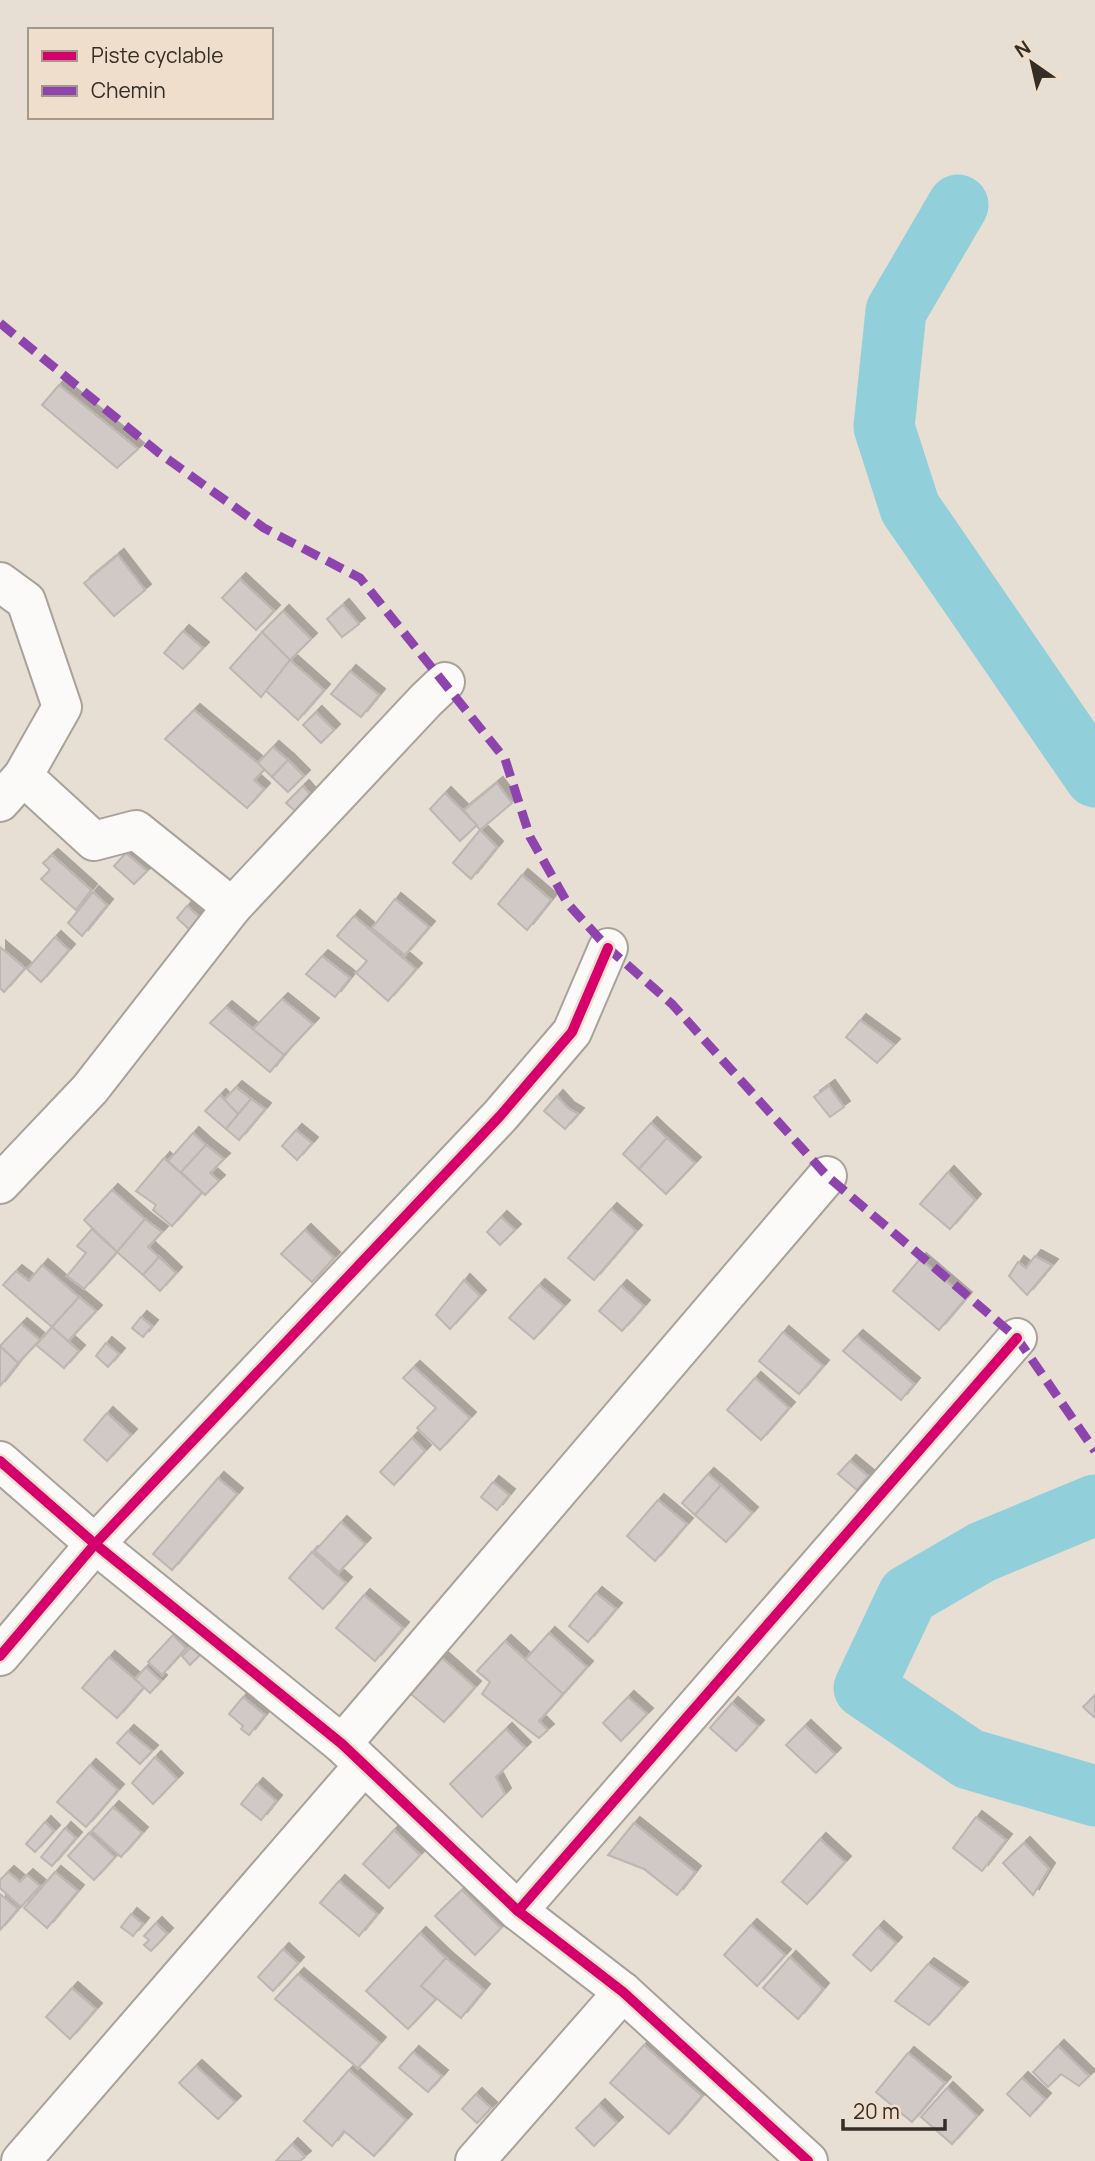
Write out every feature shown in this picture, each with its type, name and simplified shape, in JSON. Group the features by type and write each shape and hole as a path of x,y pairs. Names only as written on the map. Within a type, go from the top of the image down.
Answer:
{"street":[{"path":"0,582 26,601 62,707 12,789 94,841 136,830 232,907"},
{"path":"0,1184 90,1089 232,907 445,682"},
{"path":"0,1656 95,1544 500,1116 572,1032 608,948"},
{"path":"21,2161 828,1176"},
{"path":"518,1911 1017,1338"},
{"path":"0,1461 95,1544 353,1755 518,1911 623,1992 808,2161"},
{"path":"475,2161 623,1992"}],"building":[{"path":"59,385 138,449 117,468 42,405"},
{"path":"118,555 145,590 114,616 84,583"},
{"path":"240,579 274,611 256,630 222,598"},
{"path":"343,605 359,624 342,637 327,619"},
{"path":"283,611 311,639 290,660 262,632"},
{"path":"183,631 203,648 183,669 164,653"},
{"path":"262,632 290,660 261,697 230,668"},
{"path":"290,660 324,690 298,720 266,691"},
{"path":"350,671 379,695 361,717 331,694"},
{"path":"194,710 265,769 254,780 264,789 247,808 165,739"},
{"path":"316,712 334,730 321,743 303,725"},
{"path":"273,747 288,760 272,777 258,763"},
{"path":"288,760 304,776 288,792 272,777"},
{"path":"497,783 512,803 480,830 464,810"},
{"path":"303,786 310,794 295,811 286,803"},
{"path":"445,793 477,825 460,841 430,809"},
{"path":"480,830 497,847 471,879 453,863"},
{"path":"126,853 147,871 134,884 114,866"},
{"path":"52,855 91,890 76,910 41,879 50,870 43,863"},
{"path":"522,875 551,900 527,930 498,904"},
{"path":"93,892 107,905 82,936 68,923"},
{"path":"395,899 429,927 405,955 372,928"},
{"path":"187,906 203,920 192,932 177,918"},
{"path":"354,916 416,969 388,1001 356,973 367,961 337,936"},
{"path":"55,937 69,950 41,982 27,969"},
{"path":"0,947 25,968 4,992 0,988"},
{"path":"322,956 350,978 335,997 306,974"},
{"path":"282,999 313,1024 284,1055 253,1029"},
{"path":"226,1007 284,1055 270,1072 210,1023"},
{"path":"860,1020 894,1045 877,1063 846,1037"},
{"path":"829,1086 844,1107 830,1117 814,1097"},
{"path":"236,1087 251,1099 238,1114 224,1100"},
{"path":"220,1095 238,1114 226,1129 205,1111"},
{"path":"557,1096 578,1114 565,1129 544,1111"},
{"path":"251,1099 265,1109 239,1140 226,1129"},
{"path":"651,1123 667,1138 639,1169 623,1154"},
{"path":"296,1130 312,1143 297,1160 282,1146"},
{"path":"193,1133 206,1145 181,1173 168,1161"},
{"path":"667,1138 695,1163 666,1194 639,1169"},
{"path":"206,1145 224,1159 210,1173 219,1181 205,1195 181,1172"},
{"path":"164,1158 202,1192 172,1226 153,1210 156,1205 136,1191"},
{"path":"948,1172 975,1200 950,1229 920,1204"},
{"path":"112,1190 145,1219 117,1252 84,1220"},
{"path":"611,1209 636,1231 594,1280 568,1258"},
{"path":"501,1217 515,1230 500,1245 487,1232"},
{"path":"145,1219 162,1232 148,1247 159,1257 143,1275 117,1252"},
{"path":"92,1229 117,1252 84,1289 67,1276 86,1253 77,1246"},
{"path":"305,1230 334,1258 312,1282 281,1254"},
{"path":"1035,1256 1052,1265 1027,1295 1009,1276 1018,1262 1026,1268"},
{"path":"159,1257 176,1273 160,1291 143,1275"},
{"path":"920,1259 966,1298 939,1330 893,1291"},
{"path":"42,1265 79,1297 52,1327 3,1285 16,1271 29,1281"},
{"path":"464,1280 480,1296 450,1329 436,1315"},
{"path":"539,1285 564,1306 534,1339 509,1318"},
{"path":"621,1286 644,1306 622,1331 599,1311"},
{"path":"79,1297 96,1311 68,1341 52,1327"},
{"path":"141,1317 152,1326 143,1337 132,1328"},
{"path":"21,1324 40,1340 18,1363 0,1346"},
{"path":"52,1327 79,1351 64,1368 36,1345"},
{"path":"783,1332 823,1366 799,1394 759,1361"},
{"path":"857,1336 914,1384 901,1400 843,1351"},
{"path":"106,1343 119,1354 108,1367 96,1356"},
{"path":"0,1346 18,1363 0,1386"},
{"path":"414,1367 470,1418 440,1450 417,1428 436,1408 403,1378"},
{"path":"755,1378 789,1408 761,1440 727,1410"},
{"path":"107,1413 131,1435 107,1461 84,1440"},
{"path":"412,1438 425,1451 394,1485 380,1472"},
{"path":"850,1461 868,1476 857,1490 838,1474"},
{"path":"708,1474 721,1485 695,1515 682,1503"},
{"path":"218,1478 237,1494 172,1570 153,1554"},
{"path":"493,1482 509,1495 497,1510 481,1497"},
{"path":"721,1485 752,1513 726,1542 695,1515"},
{"path":"658,1500 687,1524 655,1561 627,1536"},
{"path":"341,1522 365,1544 339,1572 315,1551"},
{"path":"312,1552 346,1583 323,1609 289,1578"},
{"path":"596,1593 616,1609 588,1642 569,1626"},
{"path":"364,1595 403,1628 375,1661 336,1628"},
{"path":"549,1633 587,1667 563,1694 524,1661"},
{"path":"173,1635 186,1648 162,1675 148,1662"},
{"path":"197,1641 205,1650 190,1665 182,1656"},
{"path":"505,1641 563,1694 539,1721 548,1730 539,1738 482,1694 490,1682 477,1671"},
{"path":"109,1657 144,1687 117,1718 82,1688"},
{"path":"442,1658 475,1687 444,1722 411,1694"},
{"path":"146,1667 161,1681 150,1693 135,1679"},
{"path":"1095,1695 1095,1718 1083,1707"},
{"path":"243,1697 265,1715 249,1735 229,1714"},
{"path":"628,1697 647,1714 621,1741 603,1723"},
{"path":"732,1703 758,1726 736,1751 710,1728"},
{"path":"805,1726 835,1754 816,1773 786,1745"},
{"path":"506,1729 525,1748 496,1777 505,1794 482,1817 450,1784"},
{"path":"128,1731 152,1751 140,1764 117,1743"},
{"path":"155,1757 177,1779 153,1804 132,1783"},
{"path":"90,1765 118,1790 86,1827 57,1802"},
{"path":"257,1784 276,1801 261,1820 241,1804"},
{"path":"113,1807 142,1833 121,1857 92,1831"},
{"path":"976,1817 1006,1840 982,1871 953,1848"},
{"path":"45,1822 54,1831 35,1852 26,1844"},
{"path":"634,1823 695,1872 677,1895 644,1869 608,1855"},
{"path":"65,1828 76,1838 52,1866 41,1857"},
{"path":"394,1830 420,1855 389,1888 363,1864"},
{"path":"89,1833 115,1857 94,1880 68,1856"},
{"path":"820,1839 845,1862 807,1904 782,1882"},
{"path":"1024,1843 1049,1869 1033,1895 1003,1863"},
{"path":"8,1872 20,1882 27,1875 40,1886 21,1907 0,1888 0,1880"},
{"path":"55,1872 78,1891 47,1928 24,1908"},
{"path":"339,1881 377,1914 359,1936 320,1903"},
{"path":"462,1890 501,1928 475,1955 435,1916"},
{"path":"0,1894 18,1909 0,1930"},
{"path":"131,1914 143,1924 133,1936 121,1927"},
{"path":"156,1923 167,1934 151,1951 144,1945 149,1940 144,1936"},
{"path":"751,1925 785,1955 757,1986 724,1955"},
{"path":"878,1927 896,1943 871,1971 853,1955"},
{"path":"420,1933 446,1958 421,1986 436,1999 408,2029 366,1991"},
{"path":"283,1949 298,1963 273,1991 258,1977"},
{"path":"790,1957 823,1989 798,2019 763,1988"},
{"path":"446,1958 484,1990 461,2018 421,1986"},
{"path":"928,1964 962,1988 929,2025 895,2001"},
{"path":"298,1974 380,2043 358,2068 275,1999"},
{"path":"72,1988 96,2009 70,2039 46,2017"},
{"path":"644,2045 702,2096 669,2134 610,2083"},
{"path":"1058,2046 1089,2076 1079,2086 1061,2074 1048,2087 1033,2072"},
{"path":"413,2052 442,2076 428,2092 399,2068"},
{"path":"908,2053 945,2083 912,2122 876,2092"},
{"path":"196,2066 235,2102 218,2119 179,2083"},
{"path":"349,2070 406,2120 374,2156 344,2131 332,2146 304,2121"},
{"path":"1022,2078 1045,2099 1030,2116 1007,2094"},
{"path":"947,2088 977,2116 952,2144 921,2117"},
{"path":"476,2094 491,2108 477,2123 462,2109"},
{"path":"599,2105 617,2123 594,2146 576,2128"},
{"path":"292,2144 305,2157 300,2161 276,2161"}],"waterway":[{"path":"958,205 896,311 884,427 910,508 1095,777"},
{"path":"1095,1505 982,1552 908,1595 864,1688 969,1759 1095,1796"}],"marked path":[{"path":"0,323 159,453 264,528 360,578 505,759 530,837 568,904 608,948 672,1004 827,1176 1017,1338 1095,1451"}],"cycle path":[{"path":"0,1656 95,1544 500,1116 572,1032 608,948"},
{"path":"518,1911 1017,1338"},
{"path":"0,1461 95,1544 342,1744 518,1911 623,1992 808,2161"}]}
